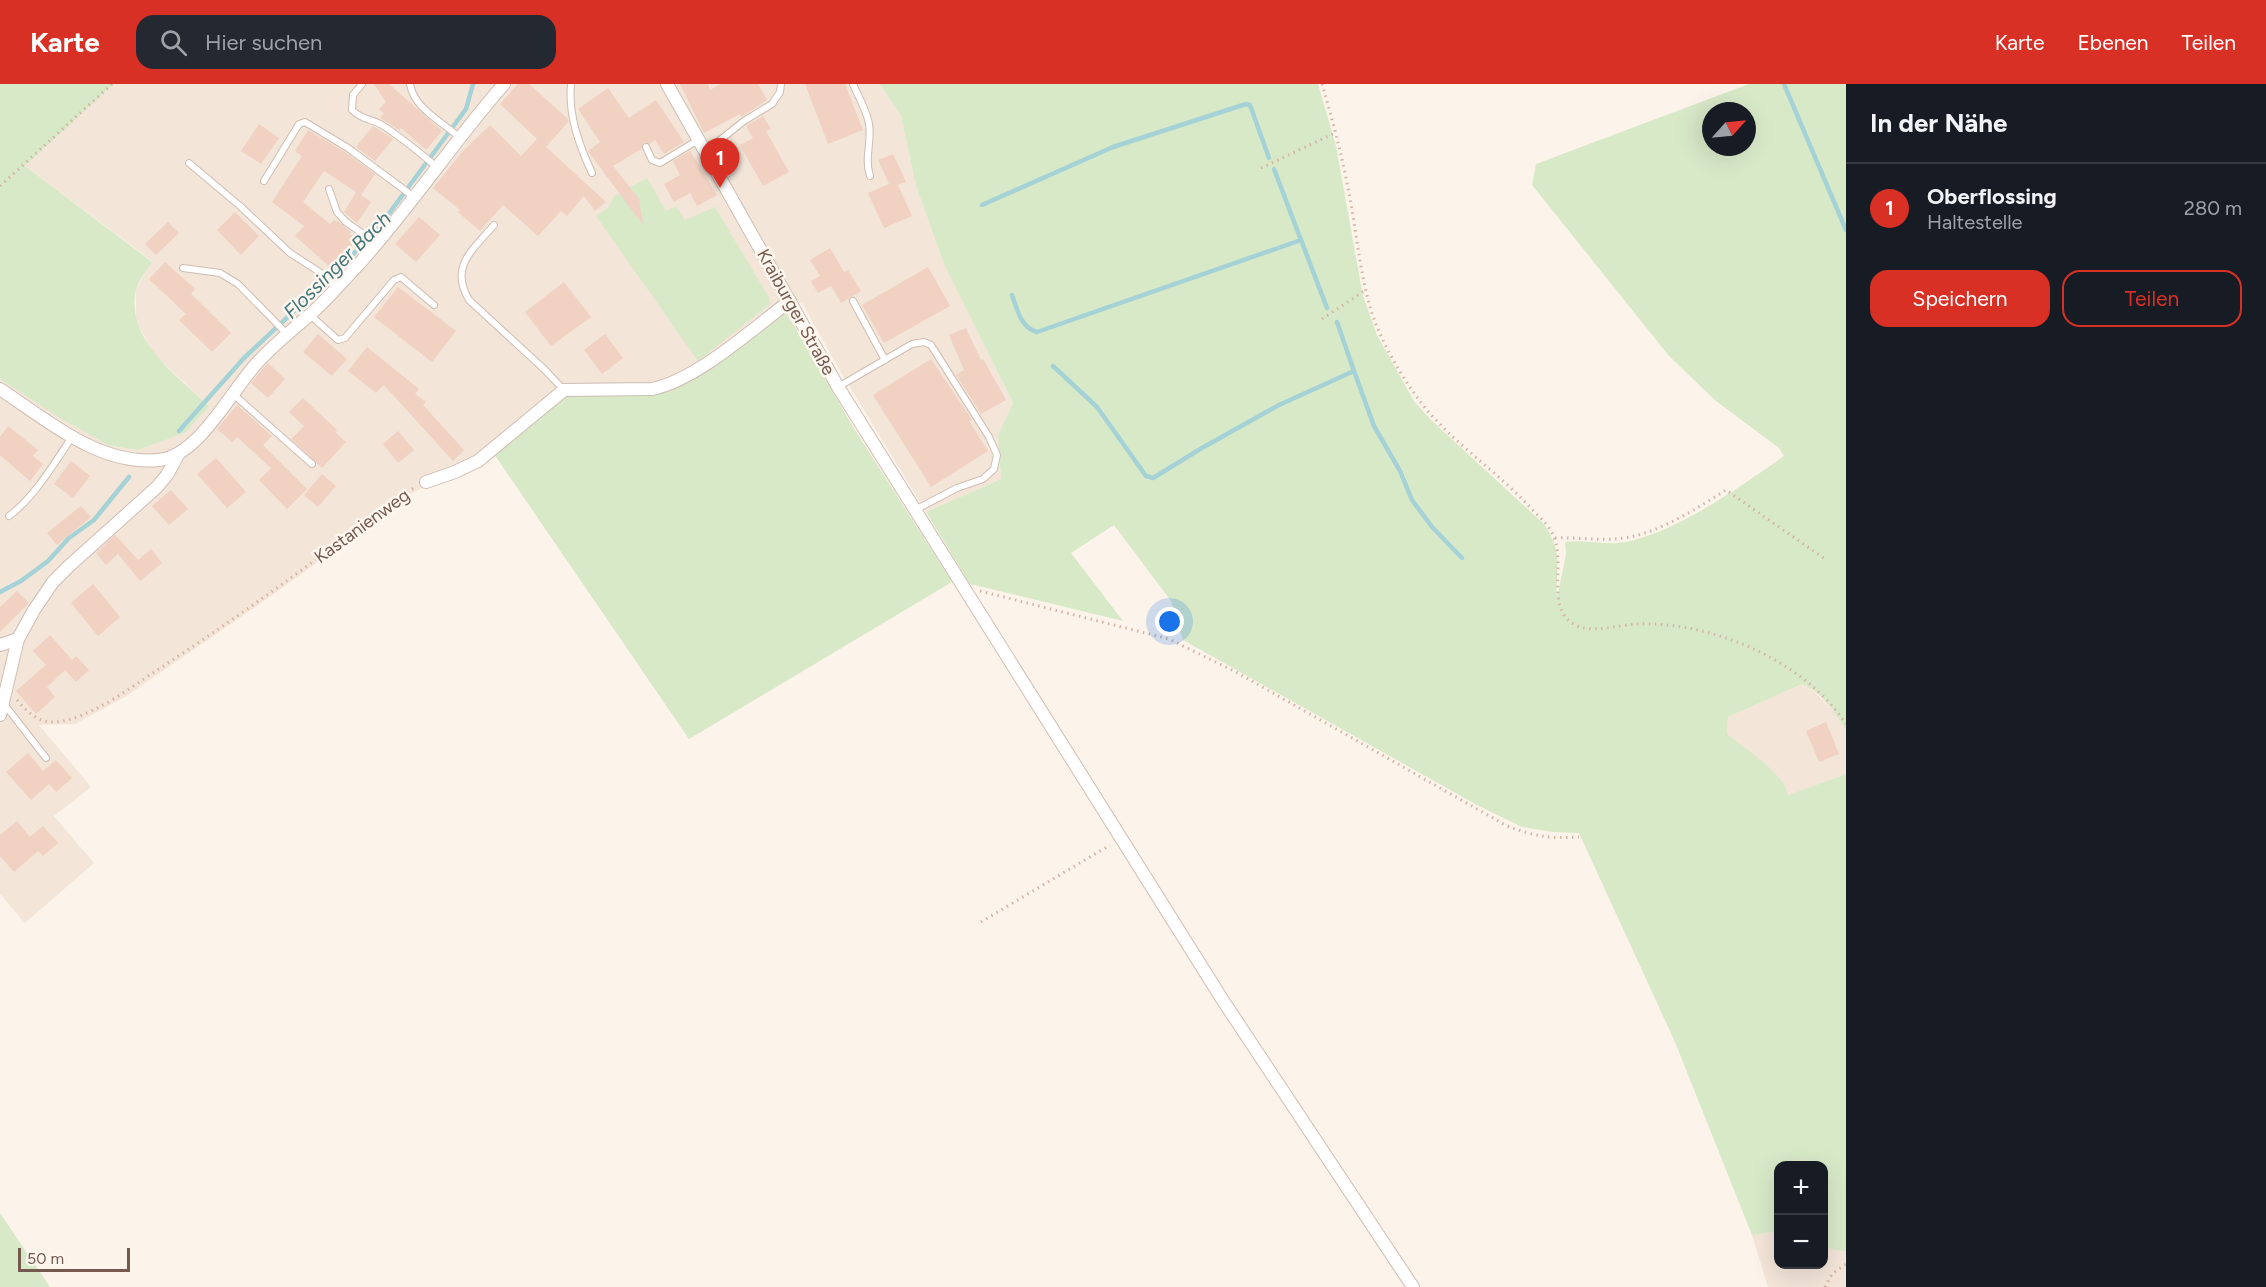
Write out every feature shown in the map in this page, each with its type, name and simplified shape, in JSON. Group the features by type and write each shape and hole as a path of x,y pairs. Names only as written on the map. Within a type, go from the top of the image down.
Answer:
{"street":[{"path":"2,709 18,639 54,582 168,475 178,455 195,440 262,357 286,333 309,315 375,242 458,136 504,84"},
{"name":"Kraiburger Straße","path":"667,84 838,387 1229,1009 1413,1287"},
{"path":"564,390 629,390 665,386 699,369 790,301"},
{"path":"0,389 72,436 106,453 130,459 159,460 178,455"},
{"name":"Kastanienweg","path":"426,482 477,461 564,390"},
{"path":"0,645 18,639"}],"lane":[{"path":"362,84 353,95 352,110 358,117 380,123 436,166"},
{"path":"410,84 418,103 458,136"},
{"path":"571,84 570,99 574,125 592,173"},
{"path":"705,152 744,121 772,104 780,92 781,84"},
{"path":"853,84 869,123 866,164 870,176"},
{"path":"264,181 299,124 305,122 348,148 412,195"},
{"path":"646,147 652,160 660,163 699,139"},
{"path":"189,163 240,206 290,253 321,273 335,286"},
{"path":"329,189 337,212 346,222 375,242"},
{"path":"494,225 465,259 460,281 464,291 469,300 564,390"},
{"path":"183,268 220,273 238,284 286,333"},
{"path":"309,315 338,340 345,338 394,280 401,277 434,305"},
{"path":"854,301 885,360"},
{"path":"838,387 912,344 924,342 931,345 989,437 997,455 994,469 983,479 957,488 915,510"},
{"path":"232,393 312,464"},
{"path":"9,516 17,510 50,470 72,436"},
{"path":"2,709 46,758"}],"path":[{"path":"0,186 112,84"},
{"path":"1322,84 1336,133 1369,305 1379,331 1414,395 1443,427 1520,497 1555,538 1559,551 1559,604 1566,618 1573,624 1592,628 1634,624 1674,627 1751,647 1802,677 1823,695 1846,724"},
{"path":"1261,168 1336,133"},
{"path":"1322,319 1367,289"},
{"name":"Kastanienweg","path":"8,689 27,712 41,720 54,722 73,718 99,706 191,648 319,558 392,501 426,482"},
{"path":"1555,538 1630,537 1670,522 1726,490 1825,559"},
{"path":"965,590 980,591 1169,639 1236,672 1507,825 1533,836 1554,839 1579,837"},
{"path":"981,922 1121,838"},
{"path":"1826,1287 1832,1274 1846,1263"}],"shaded area":[{"path":"114,84 880,84 901,116 916,186 944,264 1013,403 998,435 1001,479 926,512 842,374 802,303 785,309 689,380 494,454 410,494 274,594 125,697 75,724 39,725 91,787 54,816 94,863 25,923 0,894 0,379 63,420 110,446 138,450 185,433 209,406 153,353 136,321 136,289 152,261 25,166"},
{"path":"1802,684 1809,686 1837,715 1846,730 1846,774 1788,795 1727,735 1728,717"},
{"path":"1774,1232 1774,1269 1828,1269 1828,1247 1846,1251 1846,1287 1768,1287 1752,1235"}],"green space":[{"path":"0,84 114,84 25,166 152,262 136,290 135,308 138,325 157,356 209,406 185,433 138,450 110,446 63,420 0,379"},
{"path":"880,84 1318,84 1336,146 1363,296 1377,335 1414,401 1431,420 1544,524 1556,552 1557,598 1566,554 1565,542 1618,543 1665,529 1708,507 1784,456 1779,448 1716,401 1669,356 1532,185 1536,164 1749,84 1846,84 1846,730 1821,697 1802,684 1728,717 1727,734 1772,770 1780,779 1788,795 1846,774 1846,1251 1828,1247 1828,1161 1774,1161 1774,1232 1752,1235 1675,1042 1579,833 1522,827 1477,805 1183,640 1171,601 1114,525 1071,553 1123,621 970,584 926,512 1001,479 998,435 1013,403 944,264 916,186 901,116"},
{"path":"647,178 666,211 676,206 685,220 715,207 770,299 770,304 698,361 596,216 609,207 614,196"},
{"path":"785,309 853,427 952,582 689,739 494,454 563,395 661,391"},
{"path":"0,1213 50,1287 0,1287"}],"building":[{"path":"374,84 389,84 442,131 426,150 401,128 399,130 380,118 384,113 379,109 386,102"},
{"path":"518,84 529,84 568,119 568,122 546,147 606,202 595,211 584,196 567,216 561,211 538,236 503,205 480,231 458,212 460,210 433,188 463,151 490,125 521,156 537,139 500,104"},
{"path":"680,84 708,84 710,90 721,84 758,84 767,100 741,117 740,114 704,133"},
{"path":"805,84 845,84 863,130 828,144"},
{"path":"608,88 629,118 656,100 684,142 664,154 655,140 650,144 644,142 641,149 613,166 639,199 643,225 588,151 600,142 578,109"},
{"path":"763,116 771,129 766,131 789,172 763,186 740,145 753,138 746,126"},
{"path":"259,124 279,138 261,164 241,151"},
{"path":"373,126 393,139 375,161 356,147"},
{"path":"308,130 345,152 375,174 361,195 371,202 357,223 344,212 356,192 324,171 303,202 330,224 334,220 338,221 357,240 331,268 295,236 304,226 272,202 302,156 295,151"},
{"path":"690,151 717,195 697,206 690,193 674,202 664,184 680,175 673,161"},
{"path":"893,154 906,182 898,185 912,216 884,228 868,193 889,184 878,160"},
{"path":"235,212 259,236 241,255 217,230"},
{"path":"419,217 440,235 416,262 395,244"},
{"path":"168,222 179,233 156,255 145,244"},
{"path":"830,248 844,272 848,270 861,291 841,303 831,286 818,293 811,281 820,276 810,260"},
{"path":"165,262 195,289 191,294 231,333 212,352 179,320 186,314 149,279"},
{"path":"928,267 950,306 884,343 862,305"},
{"path":"564,282 591,317 551,346 525,312"},
{"path":"398,287 456,331 432,362 374,317"},
{"path":"966,328 981,360 983,359 1006,400 981,414 956,375 964,370 949,335"},
{"path":"318,334 347,359 332,376 303,352"},
{"path":"605,334 623,358 602,374 584,350"},
{"path":"367,347 419,389 415,394 426,402 423,405 464,450 453,461 384,385 376,393 348,371"},
{"path":"931,359 972,420 969,421 988,451 931,487 873,395"},
{"path":"268,363 285,379 268,398 251,383"},
{"path":"303,398 337,430 335,432 346,442 322,468 291,439 304,426 289,412"},
{"path":"237,405 272,436 263,445 307,489 287,509 259,480 271,468 237,437 232,442 217,429"},
{"path":"8,426 38,450 33,456 43,464 30,481 0,455 0,437"},
{"path":"398,431 414,450 398,463 383,444"},
{"path":"216,458 246,492 227,508 197,474"},
{"path":"71,461 90,476 73,498 54,484"},
{"path":"322,474 336,486 318,507 304,495"},
{"path":"171,490 188,509 169,525 152,506"},
{"path":"81,506 91,517 57,545 47,533"},
{"path":"115,535 138,560 151,549 162,563 140,581 118,554 106,565 96,553"},
{"path":"93,584 120,617 98,636 71,603"},
{"path":"17,591 29,603 0,632 0,607"},
{"path":"50,635 72,660 76,656 89,670 76,682 65,670 47,687 55,697 36,714 16,691 46,665 33,651"},
{"path":"1826,722 1839,754 1819,762 1806,731"},
{"path":"28,753 43,771 56,760 72,778 56,792 49,784 31,800 6,772"},
{"path":"17,821 30,837 43,826 58,843 43,856 38,851 14,872 0,856 0,835"}],"waterway":[{"name":"Flossinger Bach","path":"179,431 244,358 342,266 379,227 466,109 473,84"},
{"name":"Flossinger Bach","path":"1784,84 1846,230"},
{"path":"982,205 1113,147 1246,104 1250,105 1269,158"},
{"path":"1274,169 1301,240"},
{"path":"1012,295 1023,322 1037,332 1301,240 1327,308"},
{"path":"1337,322 1354,371"},
{"path":"1053,366 1097,407 1146,476 1153,478 1279,405 1354,371 1374,426 1400,471 1412,500 1432,527 1462,558"},
{"path":"0,592 21,581 48,561 69,538 94,520 129,477"}],"place":[{"name":"Oberflossing","path":"720,188"}]}
